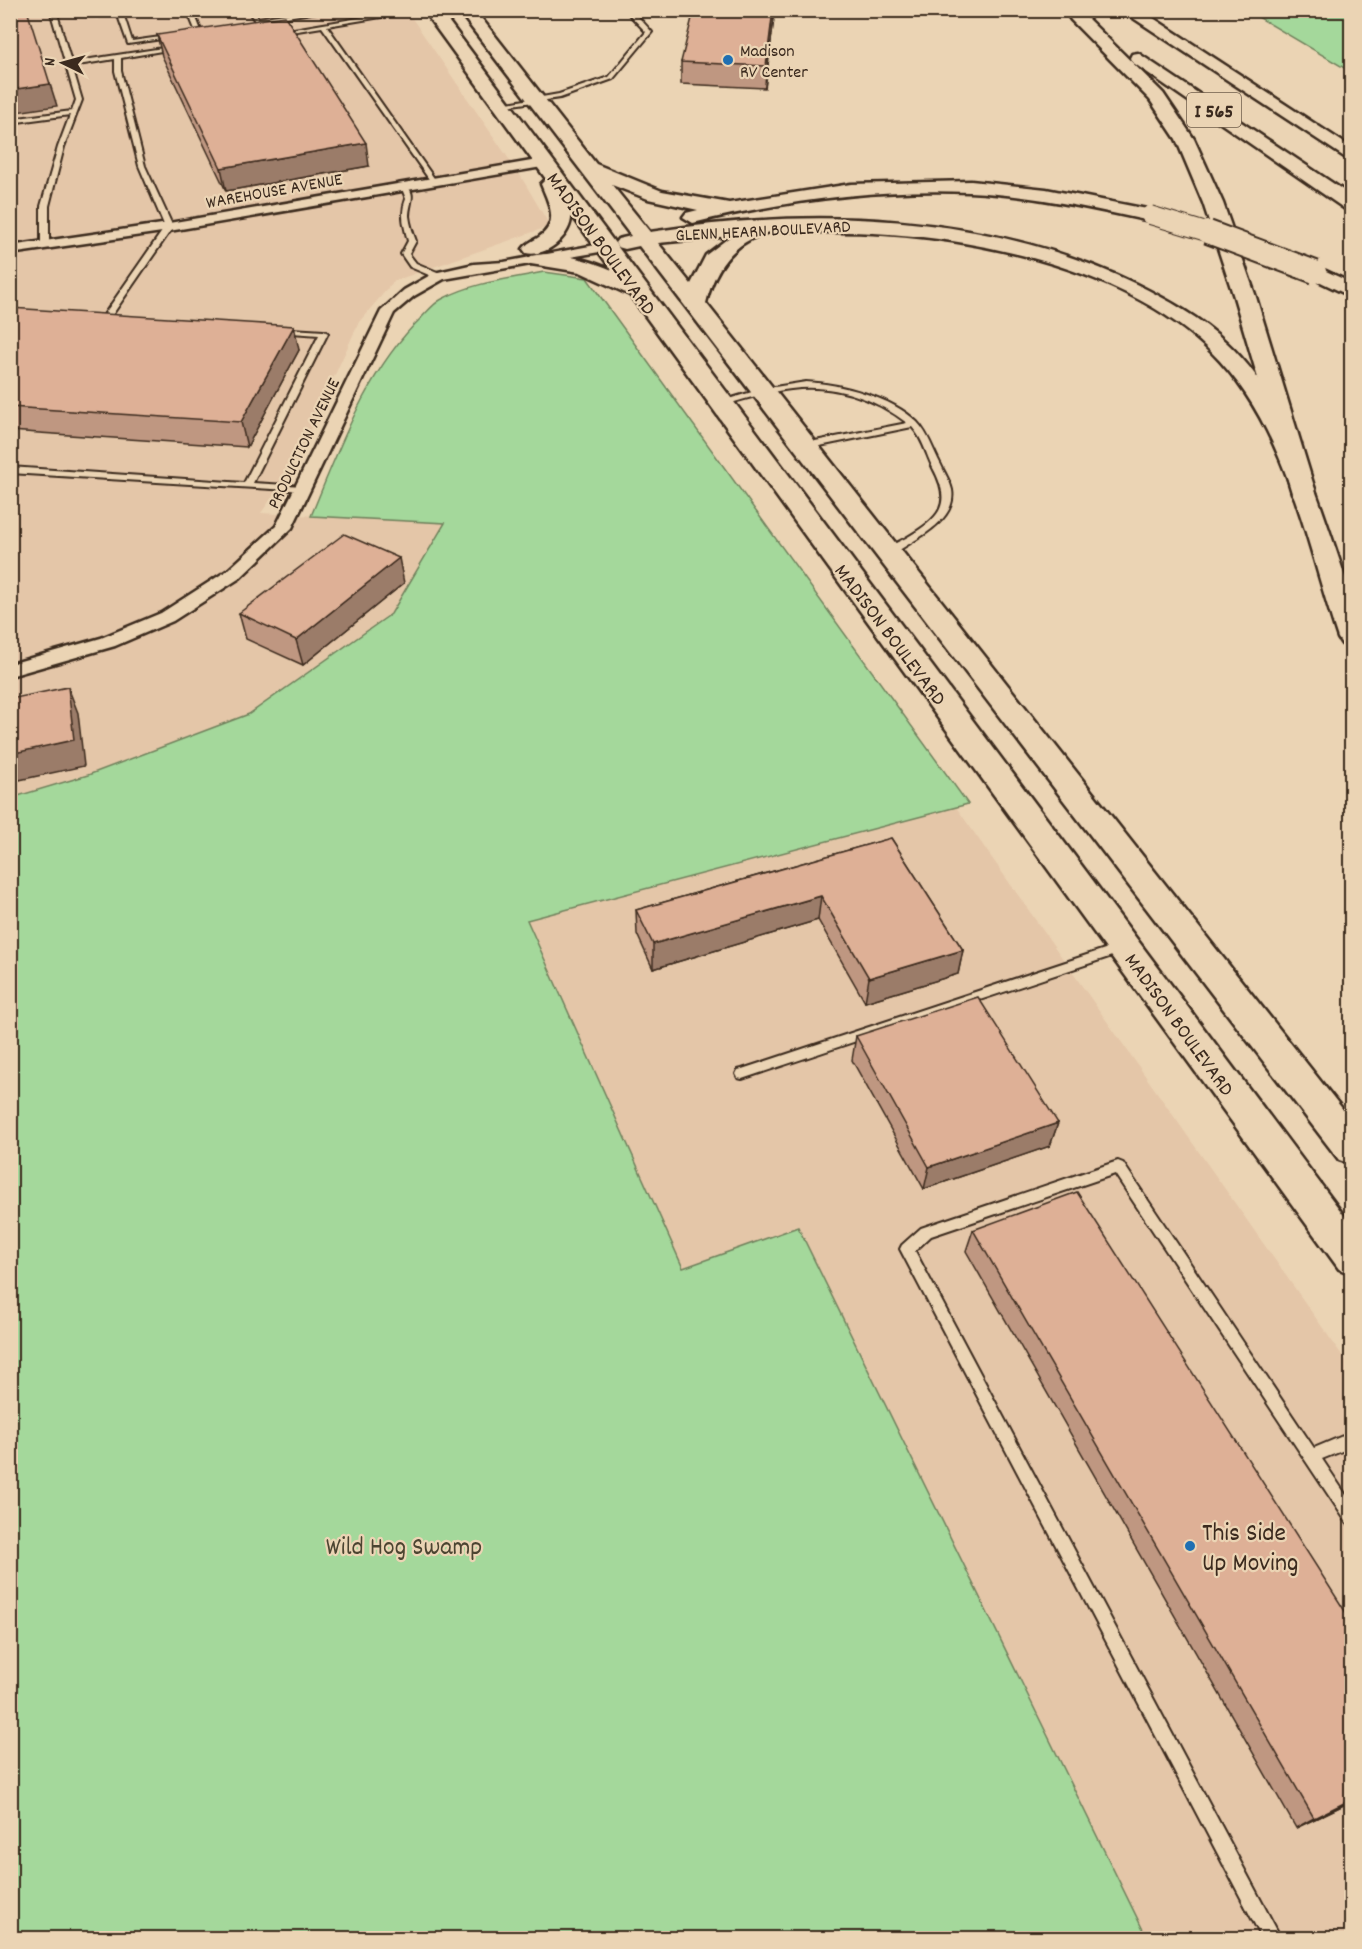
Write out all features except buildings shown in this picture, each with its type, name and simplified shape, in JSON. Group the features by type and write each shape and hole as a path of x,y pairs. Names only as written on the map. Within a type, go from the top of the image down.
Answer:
{"main road":[{"name":"MADISON BOULEVARD","path":"431,10 719,403 1352,1257"},
{"name":"MADISON BOULEVARD","path":"466,10 1352,1149"},
{"name":"I 565","path":"1129,10 1352,157"},
{"name":"I 565","path":"1072,14 1352,205"},
{"path":"1072,14 1157,97 1185,139 1213,203 1245,297 1304,493"},
{"path":"536,255 563,228 565,219 543,163"},
{"path":"587,166 645,193 717,206 750,203"},
{"name":"GLENN HEARN BOULEVARD","path":"603,242 750,203 832,191 958,187 1039,193 1150,215 1230,239 1315,272 1352,291"},
{"name":"GLENN HEARN BOULEVARD","path":"640,234 861,224 947,232 1063,260 1133,290 1191,325 1238,366 1272,421 1304,493 1352,638"},
{"path":"695,305 703,274 714,257 731,242 763,227"},
{"path":"536,255 574,262 602,271 638,293"}],"street":[{"name":"WAREHOUSE AVENUE","path":"10,250 169,227 543,163"},
{"name":"PRODUCTION AVENUE","path":"10,670 108,642 167,617 234,574 283,528 388,311 409,293 439,276 603,242"}],"lane":[{"path":"45,244 45,206 61,147 79,100 71,64 53,10"},
{"path":"119,10 130,43 199,33 190,10"},
{"path":"250,10 256,20 327,10"},
{"path":"266,34 420,10"},
{"path":"501,106 560,96 611,78 649,32 628,10"},
{"path":"322,25 433,181"},
{"path":"71,64 186,46"},
{"path":"105,318 169,227 142,166 118,71 118,57"},
{"path":"10,121 75,112"},
{"path":"404,186 410,199 405,211 405,221 412,241 405,254 413,265 439,276"},
{"path":"93,318 117,319"},
{"path":"247,486 324,333 267,329"},
{"path":"719,403 798,384 834,387 884,405 915,424 927,442 934,461 947,484 947,507 933,525 887,552"},
{"path":"805,446 915,424"},
{"path":"10,470 303,489"},
{"path":"742,1074 1124,947"},
{"path":"1272,1938 907,1249 926,1232 1118,1167 1352,1518"},
{"path":"1310,1457 1352,1439"}],"shaded area":[{"path":"11,11 74,11 77,16 98,20 96,11 407,11 520,175 550,226 394,281 359,322 291,471 261,513 446,523 391,614 249,714 88,775 11,798"},
{"path":"956,807 1351,1368 1351,1938 1147,1938 798,1227 683,1268 527,919"}],"green space":[{"path":"1248,11 1351,11 1351,72"},
{"name":"Wild Hog Swamp","path":"544,272 587,278 968,804 527,920 683,1268 798,1227 1147,1938 11,1938 11,798 88,775 249,714 391,614 445,523 311,516 344,436 370,385 386,361 403,338 436,303 454,293 479,285"}],"place":[{"name":"Madison RV Center","path":"728,60"},
{"name":"This Side Up Moving","path":"1190,1546"}]}
